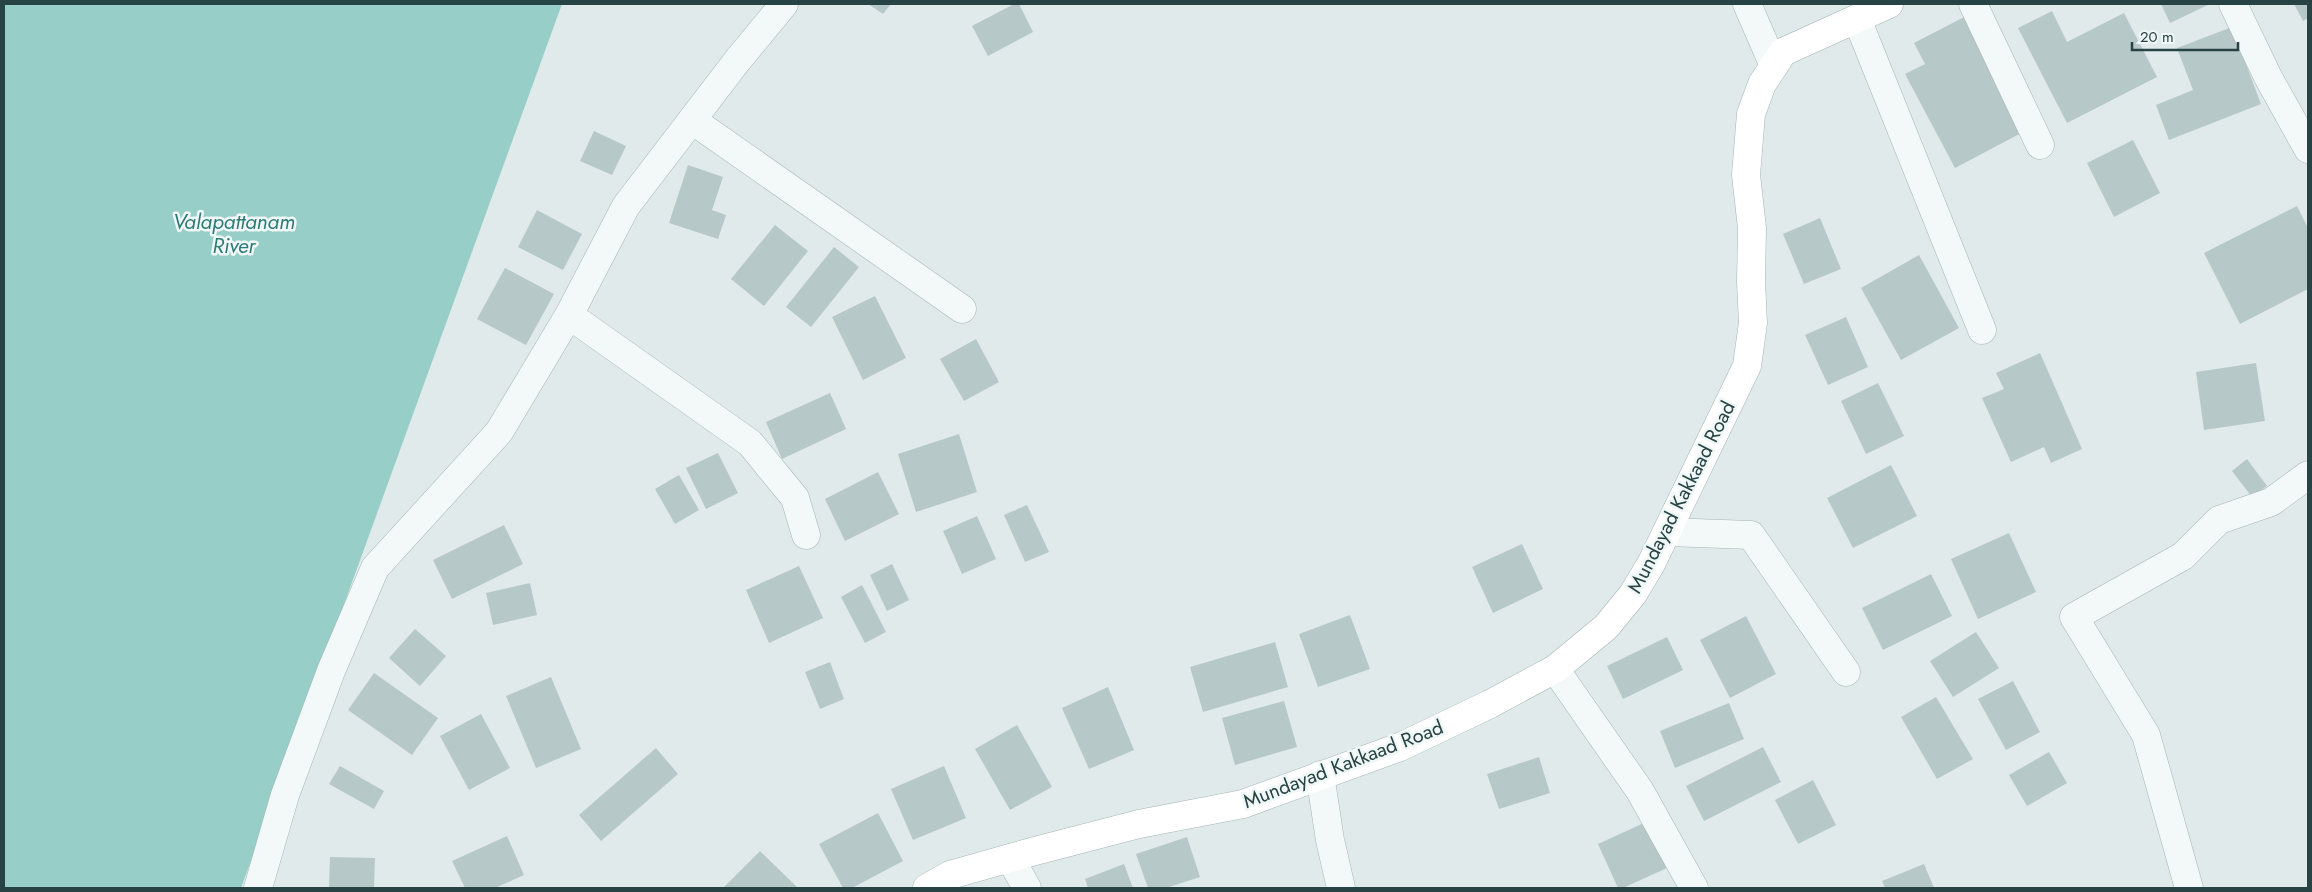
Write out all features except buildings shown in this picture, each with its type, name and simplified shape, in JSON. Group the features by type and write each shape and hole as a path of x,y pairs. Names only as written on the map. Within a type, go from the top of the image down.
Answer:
{"main road":[{"name":"Mundayad Kakkaad Road","path":"927,888 950,875 1010,858 1139,824 1243,804 1400,747 1490,704 1554,670 1606,627 1627,601 1651,564 1747,366 1753,323 1751,282 1752,228 1746,175 1751,114 1762,84 1783,52 1889,4"}],"street":[{"path":"258,888 291,777 331,671 375,568 499,432 569,315 626,206 784,4"},
{"path":"1747,4 1774,66"},
{"path":"1973,4 2040,145"},
{"path":"2233,4 2268,77 2308,149"},
{"path":"1857,19 1982,330"},
{"path":"692,120 962,309"},
{"path":"569,315 750,443 795,498 806,535"},
{"path":"2189,888 2146,734 2074,617 2183,556 2219,520 2271,502 2308,475"},
{"path":"1666,532 1751,535 1846,672"},
{"path":"1554,670 1640,791 1694,888"},
{"path":"1320,775 1330,840 1341,888"},
{"path":"1010,858 1026,888"}],"water":[{"name":"Valapattanam River","path":"4,4 562,4 241,888 4,888"}]}
